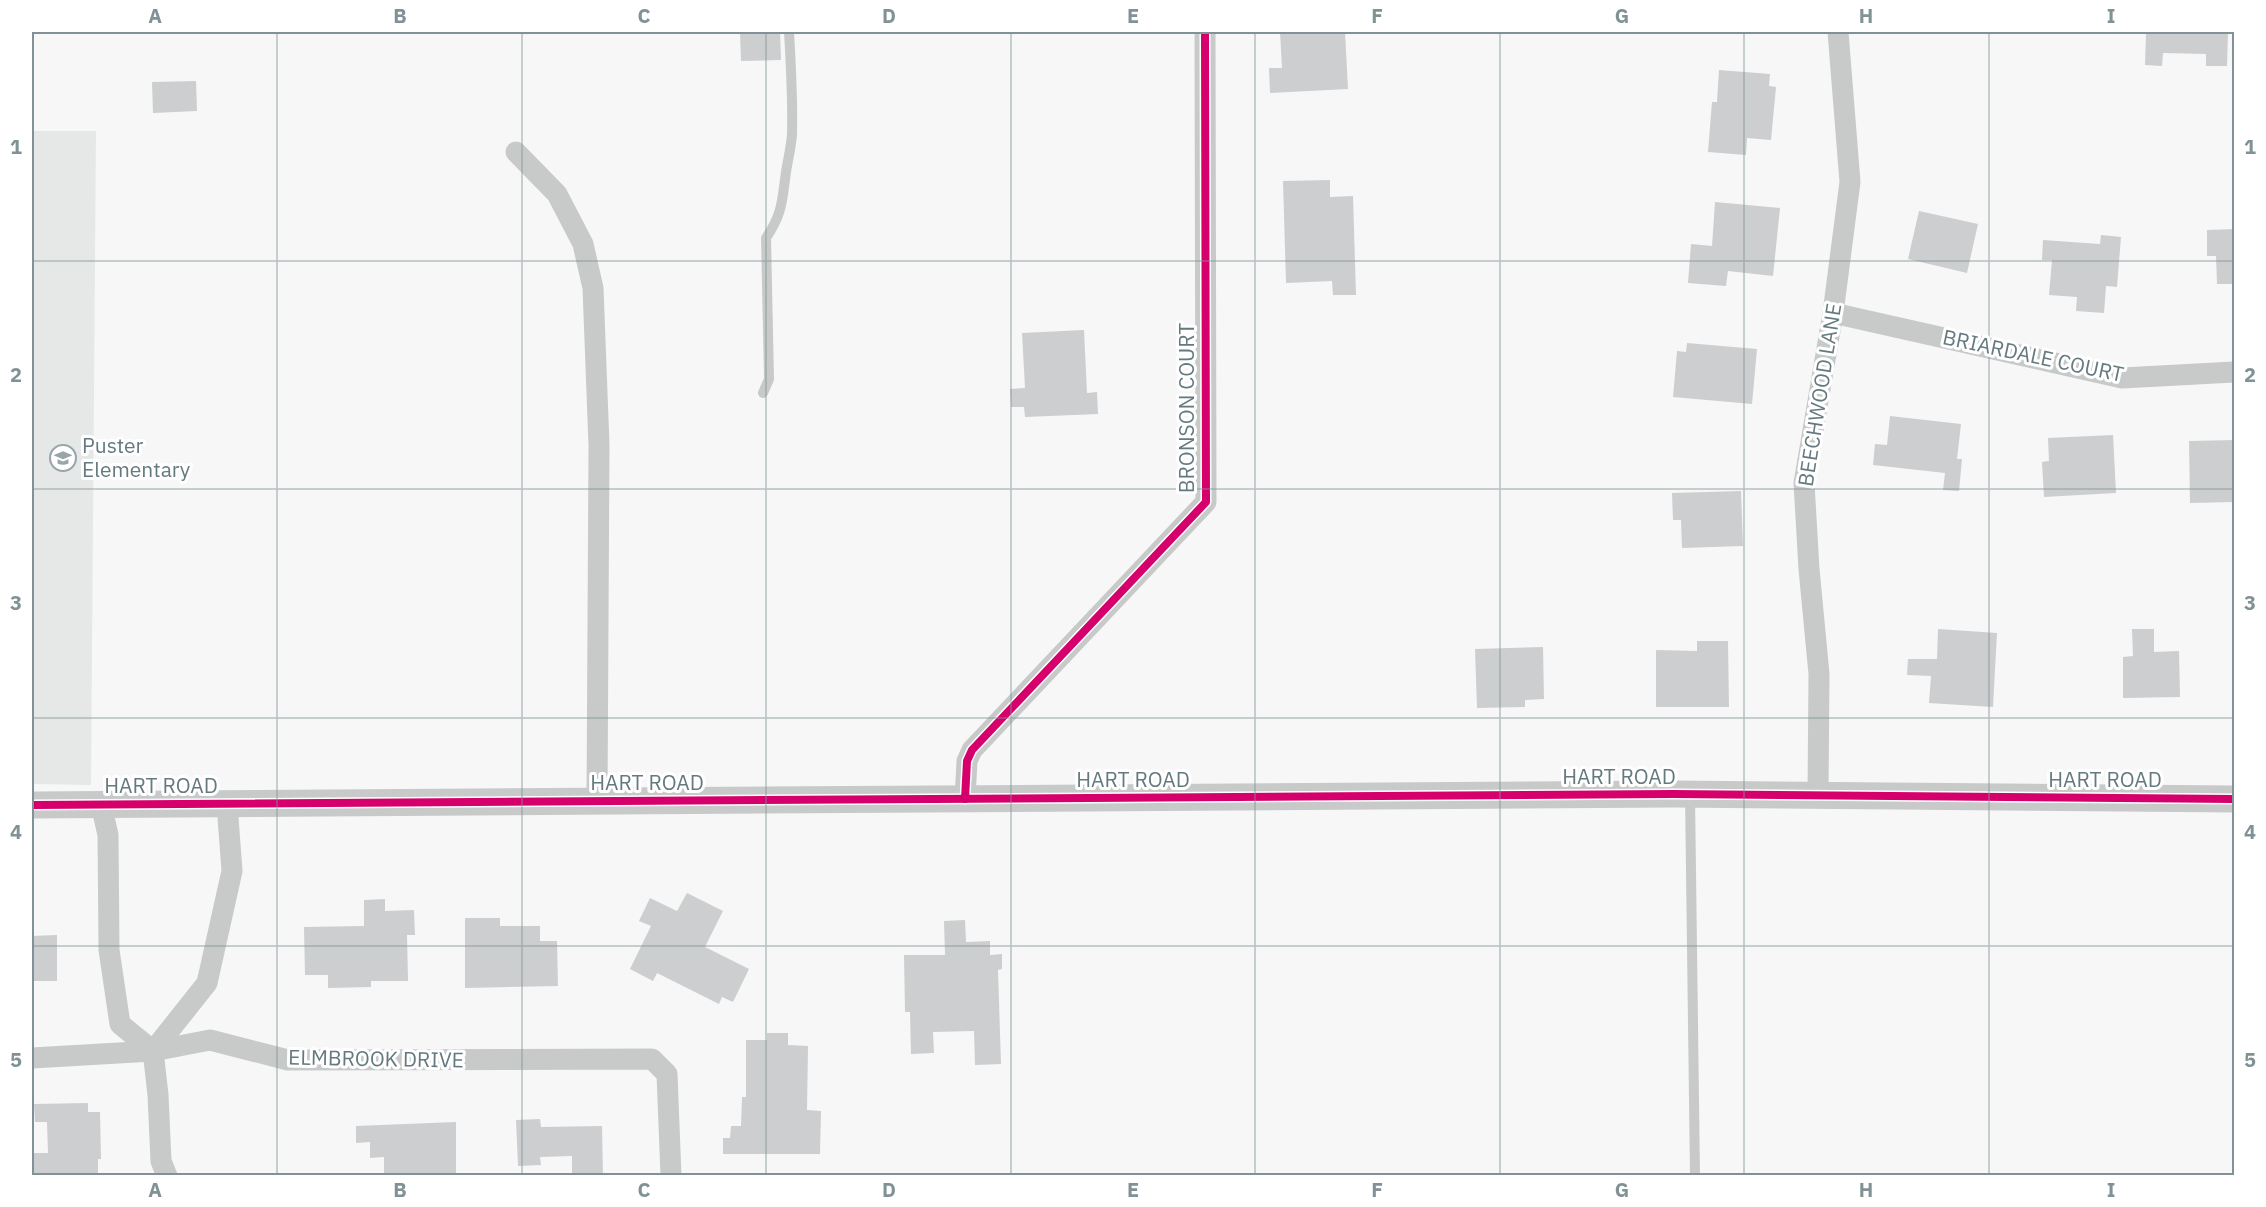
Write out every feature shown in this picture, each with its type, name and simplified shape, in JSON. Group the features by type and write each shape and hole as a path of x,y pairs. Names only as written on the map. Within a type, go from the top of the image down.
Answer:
{"street":[{"name":"BRONSON COURT","path":"965,799 967,761 972,750 1206,502 1205,32"},
{"name":"BEECHWOOD LANE","path":"1818,795 1820,674 1809,569 1804,483 1833,313 1850,182 1838,32"},
{"path":"516,152 557,194 582,244 593,288 599,445 597,801"},
{"name":"BRIARDALE COURT","path":"1833,313 2122,378 2235,372"},
{"name":"HART ROAD","path":"32,805 1690,794 2235,799"},
{"path":"101,804 108,835 109,950 120,1023 153,1051 161,1161 167,1176"},
{"path":"153,1051 207,983 232,871 227,804"},
{"name":"ELMBROOK DRIVE","path":"32,1058 153,1051 210,1040 288,1060 652,1059 667,1074 671,1176"}],"lane":[{"path":"764,393 769,379 766,238 777,222 784,196 785,174 792,136 789,32"},
{"path":"1690,794 1695,1176"}],"shaded area":[{"name":"Puster Elementary","path":"32,131 96,131 91,785 32,784"}],"building":[{"path":"740,32 780,32 781,60 741,61"},
{"path":"1280,32 1345,32 1348,89 1270,93 1269,68 1282,68"},
{"path":"2228,32 2227,66 2206,66 2206,54 2163,53 2162,66 2145,65 2146,33"},
{"path":"1719,70 1770,74 1769,86 1776,87 1771,140 1747,138 1746,155 1708,152 1712,102 1717,102"},
{"path":"196,81 197,111 153,113 152,82"},
{"path":"1330,180 1330,197 1353,196 1356,295 1333,295 1332,281 1286,283 1283,181"},
{"path":"1715,202 1780,208 1773,276 1728,271 1726,286 1688,283 1691,244 1712,246"},
{"path":"1919,211 1978,224 1967,273 1908,259"},
{"path":"2235,229 2235,284 2217,284 2216,256 2207,256 2207,230"},
{"path":"2101,235 2121,237 2117,287 2106,286 2104,313 2076,311 2077,297 2049,295 2052,260 2042,260 2043,240 2100,244"},
{"path":"1084,330 1087,393 1097,392 1098,414 1025,417 1024,407 1011,407 1010,389 1025,388 1022,333"},
{"path":"1687,343 1757,349 1752,404 1673,397 1677,351 1686,352"},
{"path":"1890,416 1961,424 1957,459 1962,459 1959,491 1943,490 1945,473 1873,465 1875,444 1887,445"},
{"path":"2113,435 2116,493 2044,497 2042,462 2049,461 2048,438"},
{"path":"2235,440 2235,502 2190,503 2189,441"},
{"path":"1741,491 1743,546 1682,548 1681,520 1673,520 1672,493"},
{"path":"1938,629 1997,633 1993,707 1929,703 1931,676 1907,675 1908,659 1937,659"},
{"path":"2132,629 2154,629 2154,652 2179,651 2180,697 2123,698 2123,657 2133,656"},
{"path":"1697,641 1728,641 1729,707 1656,707 1656,650 1697,651"},
{"path":"1543,647 1544,699 1525,700 1525,707 1477,708 1475,649"},
{"path":"687,893 723,911 705,947 749,969 733,1002 722,997 719,1004 657,973 653,981 630,969 651,926 639,921 650,898 677,911"},
{"path":"385,899 385,911 414,910 415,935 407,935 408,981 371,981 371,987 328,988 328,975 305,975 304,927 364,926 364,900"},
{"path":"465,918 500,918 500,926 540,926 540,941 557,941 558,986 465,988"},
{"path":"965,920 966,942 990,941 990,955 1002,954 1002,969 998,970 1001,1064 975,1065 974,1031 933,1032 934,1053 911,1054 910,1012 905,1012 904,955 945,955 944,921"},
{"path":"57,935 57,981 32,981 32,936"},
{"path":"767,1033 788,1033 788,1045 808,1046 807,1110 821,1111 820,1154 723,1154 723,1138 730,1138 731,1126 741,1126 742,1097 746,1097 746,1040 767,1040"},
{"path":"88,1103 88,1112 100,1112 101,1159 98,1159 98,1176 32,1176 32,1153 48,1153 47,1122 35,1122 34,1104"},
{"path":"540,1119 541,1127 602,1126 603,1176 572,1176 572,1156 540,1157 541,1165 518,1166 516,1120"},
{"path":"456,1122 456,1176 384,1176 384,1157 370,1158 370,1142 356,1143 356,1126"}],"cycle path":[{"path":"965,799 967,761 972,750 1206,502 1205,32"},
{"path":"32,805 1673,794 2234,799"}],"place":[{"name":"Puster Elementary","path":"63,458"}]}
